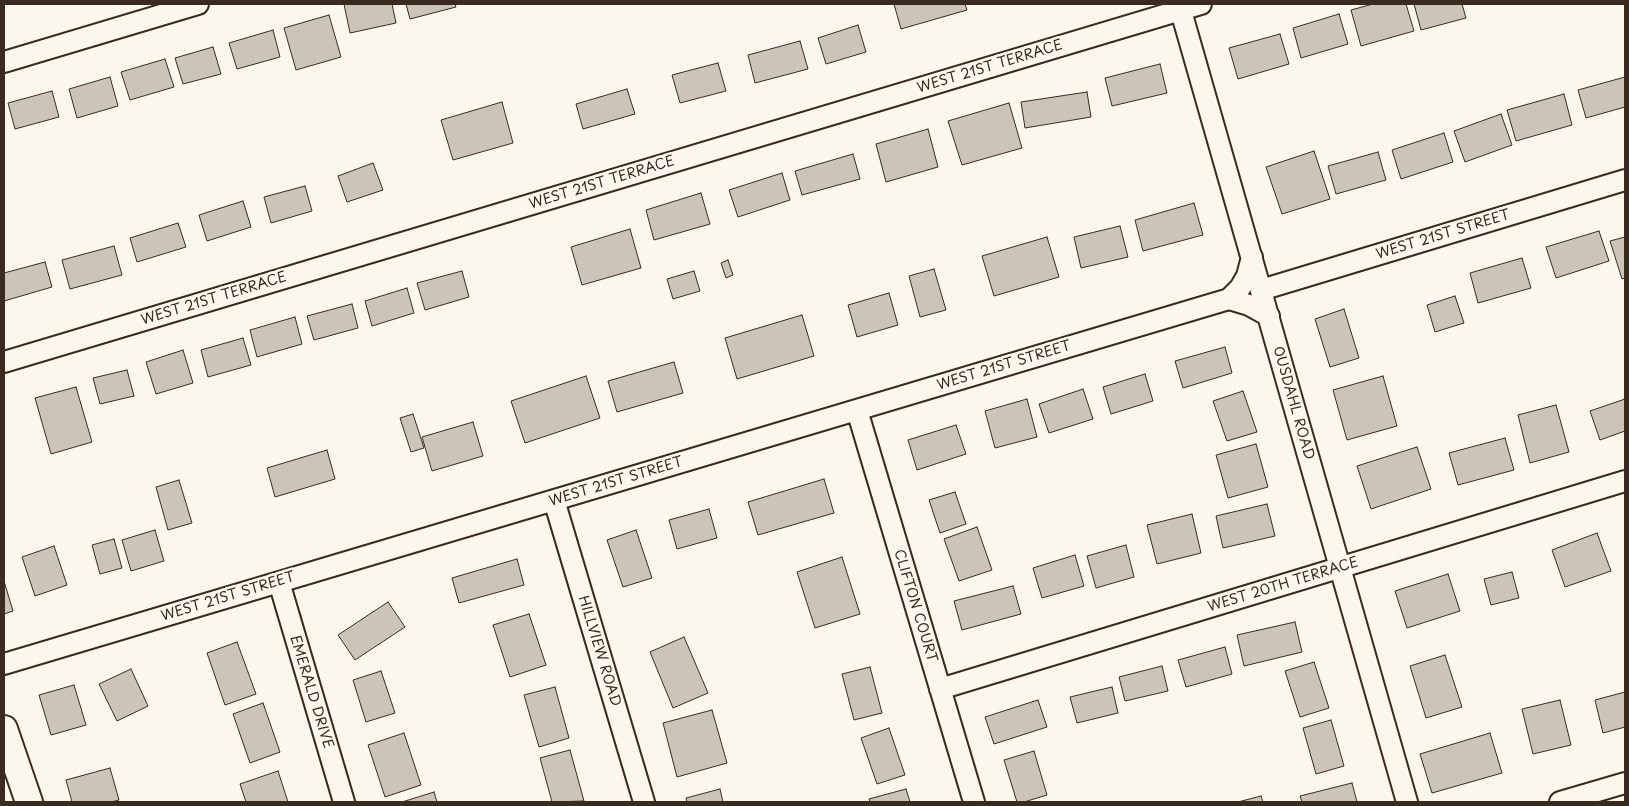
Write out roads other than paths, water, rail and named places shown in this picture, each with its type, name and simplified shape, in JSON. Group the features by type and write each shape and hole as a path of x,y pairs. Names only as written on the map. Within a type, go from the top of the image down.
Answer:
{"street":[{"path":"4,62 198,4"},
{"name":"WEST 21ST TERRACE","path":"4,362 1180,7 1201,4"},
{"name":"OUSDAHL ROAD","path":"1180,7 1407,802"},
{"name":"WEST 21ST STREET","path":"1261,290 1625,180"},
{"path":"1252,257 1247,276 1240,288 1229,299 1249,305 1269,316"},
{"name":"WEST 21ST STREET","path":"4,664 1229,299"},
{"name":"CLIFTON COURT","path":"857,410 974,802"},
{"name":"WEST 20TH TERRACE","path":"940,689 1625,481"},
{"name":"HILLVIEW ROAD","path":"554,500 644,802"},
{"name":"EMERALD DRIVE","path":"278,582 344,802"},
{"path":"4,729 28,802"},
{"path":"1560,802 1625,782"}]}
